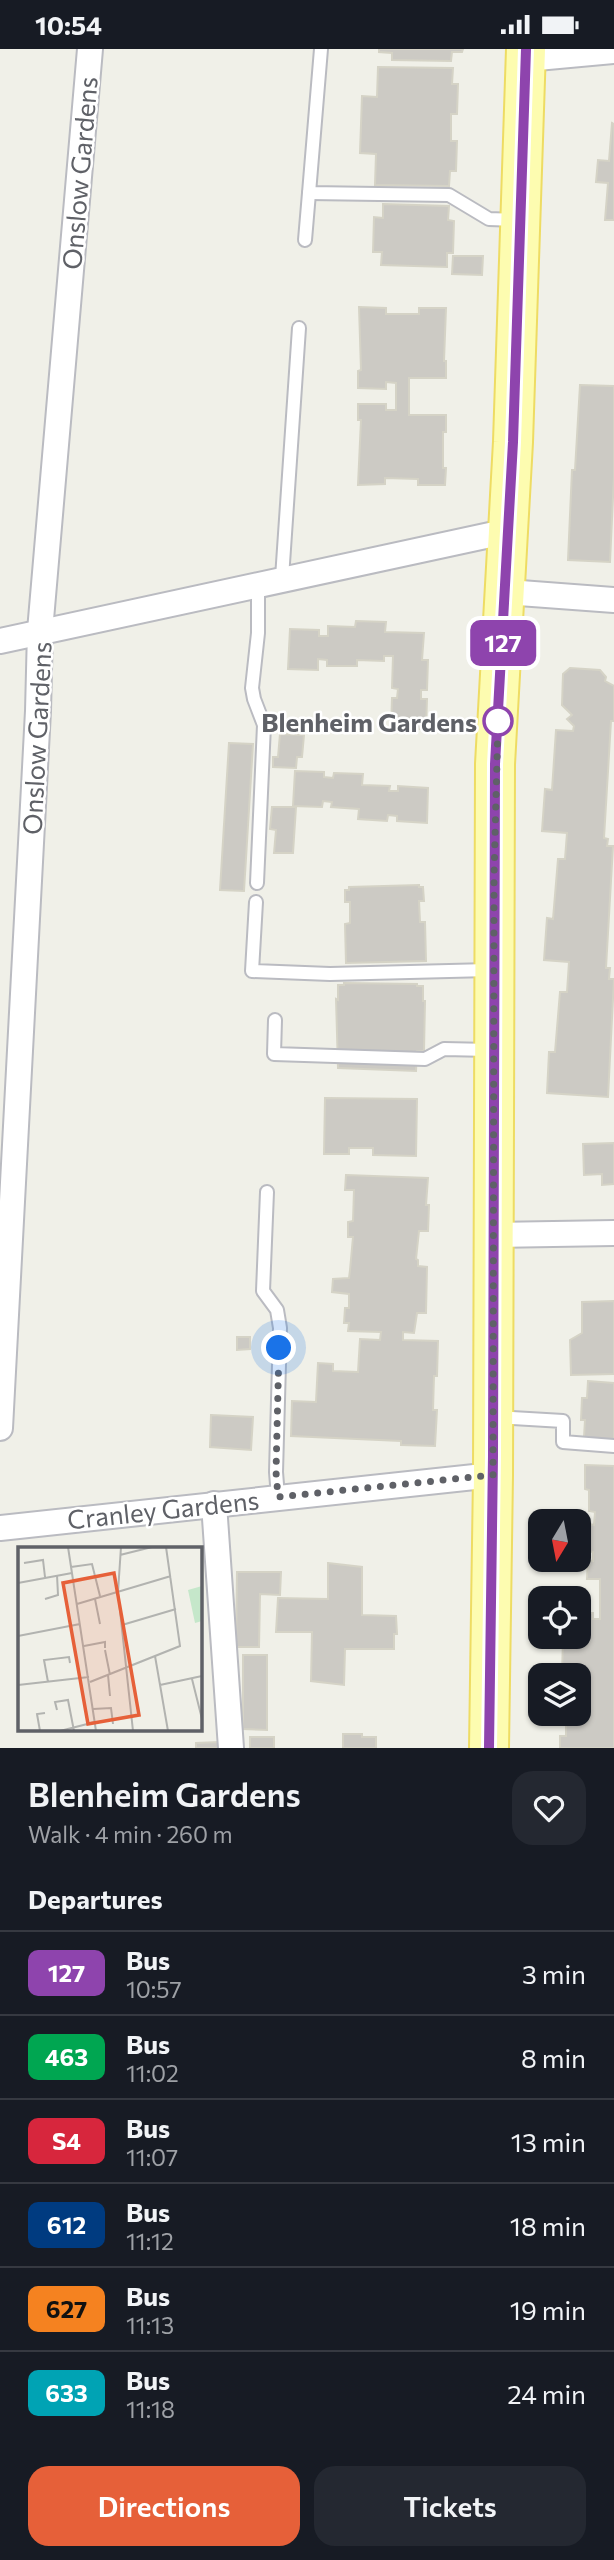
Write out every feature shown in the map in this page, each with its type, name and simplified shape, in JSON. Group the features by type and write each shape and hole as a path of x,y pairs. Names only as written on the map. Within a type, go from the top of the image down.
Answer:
{"main road":[{"path":"489,1748 494,1417 495,764 509,533 526,54"}],"street":[{"name":"Onslow Gardens","path":"0,1428 7,1138 38,711 40,631 90,49"},
{"path":"526,54 614,51"},
{"path":"0,641 270,581 509,533"},
{"path":"506,592 614,600"},
{"path":"495,1235 614,1233"},
{"name":"Cranley Gardens","path":"0,1528 493,1475"},
{"path":"214,1504 231,1748"}],"lane":[{"path":"305,240 321,49"},
{"path":"309,193 449,195 489,219 521,221"},
{"path":"257,883 264,725 252,688 258,633 270,581 299,328"},
{"path":"256,902 252,971 330,974 493,970"},
{"path":"275,1020 274,1054 425,1059 444,1049 494,1050"},
{"path":"267,1192 263,1291 276,1310 280,1328 276,1472 278,1497"},
{"path":"494,1417 564,1421 564,1442 614,1446"}],"building":[{"path":"379,49 463,49 462,52 452,52 451,61 392,60 392,53 379,52"},
{"path":"378,67 453,68 452,84 458,84 457,114 451,114 451,141 457,141 456,171 450,171 449,186 375,185 376,154 360,153 362,96 377,97"},
{"path":"612,123 614,220 605,220 608,183 596,182 598,160 609,161"},
{"path":"383,204 449,206 448,220 454,221 453,253 447,253 447,267 381,265 382,252 373,252 374,217 383,218"},
{"path":"453,256 483,256 482,275 452,274"},
{"path":"359,307 386,308 386,314 419,314 419,308 446,308 446,378 409,378 409,415 446,415 446,432 443,432 445,485 418,485 418,479 385,478 385,484 358,485 361,420 358,420 358,404 386,404 386,410 396,410 396,383 386,382 386,389 358,388 358,371 361,370"},
{"path":"580,385 614,386 610,562 568,560 572,470 575,470"},
{"path":"356,621 386,622 385,632 424,633 422,660 428,660 427,690 421,690 421,699 427,699 426,729 391,728 392,698 397,698 398,689 392,688 393,656 384,656 384,661 357,660 357,666 327,666 327,660 318,659 318,670 288,669 290,629 319,630 319,636 328,636 328,626 355,627"},
{"path":"570,668 600,670 606,677 605,681 614,686 614,721 611,721 604,838 608,839 607,846 613,846 606,968 610,968 609,979 614,979 608,1097 547,1093 549,1052 555,1052 560,992 567,992 569,962 544,960 547,918 553,919 558,859 565,859 567,833 542,831 545,789 552,790 556,730 573,731 574,726 567,719 572,715 562,705 563,674"},
{"path":"280,734 304,735 302,757 297,757 296,768 273,767 273,757 278,757"},
{"path":"229,743 253,744 244,891 220,890"},
{"path":"295,771 324,772 324,777 333,778 334,773 363,774 362,785 390,786 389,791 398,791 398,786 428,788 427,823 397,821 397,816 388,815 387,821 358,819 359,809 331,807 332,802 323,801 322,807 293,806"},
{"path":"272,807 296,807 293,853 274,853 276,830 270,829"},
{"path":"349,887 423,887 424,901 419,901 420,922 425,922 426,961 346,963 345,924 350,923 350,902 345,902 345,890 349,890"},
{"path":"338,985 423,986 424,1051 417,1051 416,1071 338,1068 336,999 338,1000"},
{"path":"325,1098 417,1099 416,1156 373,1155 373,1148 349,1148 349,1154 324,1154"},
{"path":"614,1143 614,1184 602,1185 602,1174 584,1175 583,1144"},
{"path":"346,1175 428,1178 428,1231 419,1231 416,1259 418,1266 427,1267 426,1313 417,1313 414,1333 403,1332 403,1340 438,1341 433,1410 437,1410 435,1446 401,1445 401,1441 291,1436 292,1401 316,1402 318,1363 333,1364 333,1371 358,1372 360,1339 380,1340 381,1332 348,1331 349,1323 344,1323 345,1308 349,1308 349,1294 332,1292 333,1279 349,1278 350,1270 353,1237 348,1237 348,1222 353,1221 354,1190 345,1190"},
{"path":"614,1301 614,1374 571,1375 570,1340 582,1333 582,1302"},
{"path":"237,1337 250,1337 250,1349 237,1350"},
{"path":"588,1381 614,1383 614,1440 584,1437 585,1420 581,1420 582,1398 587,1398"},
{"path":"211,1415 253,1417 251,1450 210,1447"},
{"path":"585,1465 614,1466 614,1748 560,1748 560,1736 566,1736 566,1726 591,1726 591,1663 562,1663 563,1649 591,1649 591,1613 593,1619 600,1619 600,1579 587,1579 587,1572 592,1571 592,1525 595,1512 589,1509 589,1490 585,1489"},
{"path":"328,1563 362,1567 362,1615 396,1616 394,1649 345,1649 344,1685 311,1681 312,1632 276,1632 278,1598 328,1599"},
{"path":"237,1572 281,1572 280,1595 260,1594 259,1647 236,1647"},
{"path":"243,1655 267,1655 267,1730 243,1729"},
{"path":"343,1734 376,1737 376,1748 343,1748"},
{"path":"250,1737 274,1737 274,1748 250,1748"},
{"path":"219,1742 220,1748 196,1748 196,1743"}],"bus line":[{"name":"127","path":"489,1748 495,1148 495,764 513,442 526,49"}],"place":[{"name":"Blenheim Gardens","path":"498,721"}],"route":[{"path":"279,1348 276,1472 278,1497 493,1475 493,970 495,764 498,721"}]}
